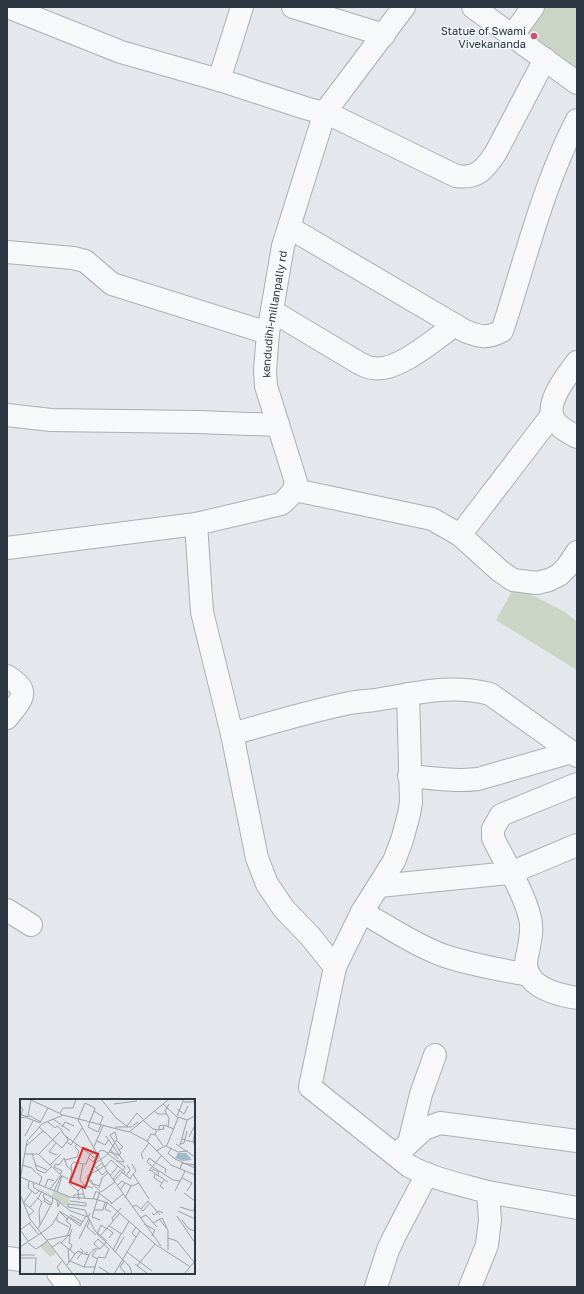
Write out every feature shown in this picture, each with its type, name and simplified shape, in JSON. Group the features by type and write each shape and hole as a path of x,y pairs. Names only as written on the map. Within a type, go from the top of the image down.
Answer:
{"street":[{"path":"8,7 104,46 219,80 302,107 325,112 456,176 466,178 479,173 488,165 545,59"},
{"path":"219,80 242,7"},
{"path":"292,7 384,35"},
{"path":"325,112 404,7"},
{"path":"473,7 577,83"},
{"path":"512,36 533,7"},
{"name":"kendudihi-millanpally rd","path":"295,490 296,482 266,386 265,370 268,333 284,246 325,112"},
{"path":"290,228 465,331 481,337 491,336 502,331 546,191 577,120"},
{"path":"7,252 73,258 85,262 112,284 268,333"},
{"path":"272,311 358,363 374,369 396,364 407,359 455,325"},
{"path":"460,535 552,415 553,400 577,362"},
{"path":"7,415 58,420 278,425"},
{"path":"552,415 559,425 577,437"},
{"path":"7,548 196,524 281,504 290,497 295,490 432,520 460,535 500,571 513,580 537,583 549,580 559,575 567,567 577,552"},
{"path":"196,524 202,612 232,734 257,858 267,884 284,909 310,936 335,967"},
{"path":"7,676 18,683 22,689 22,696 7,718"},
{"path":"232,734 323,709 353,703 443,689 460,689 476,690 490,694 574,754"},
{"path":"408,694 409,776 411,802 406,827 394,861 362,912 335,967 310,1087 402,1149 409,1166 427,1174 488,1192 577,1208"},
{"path":"409,776 452,780 478,779 574,754"},
{"path":"577,784 501,815 496,821 493,829 493,838 526,905 531,920 531,936 526,963 528,975 533,982 545,988 568,997 577,998"},
{"path":"379,886 510,873 577,845"},
{"path":"7,910 31,925"},
{"path":"362,912 431,950 445,956 470,964 528,975"},
{"path":"402,1149 435,1055"},
{"path":"402,1149 424,1128 440,1123 577,1141"},
{"path":"376,1287 388,1250 403,1218 427,1174"},
{"path":"470,1287 487,1245 490,1220 488,1192"},
{"path":"7,1258 20,1260"},
{"path":"59,1274 69,1287"}],"green space":[{"path":"538,7 577,7 577,87 518,34"},
{"path":"515,586 565,612 577,622 577,670 496,620"}],"place":[{"name":"Statue of Swami Vivekananda","path":"534,36"}]}
